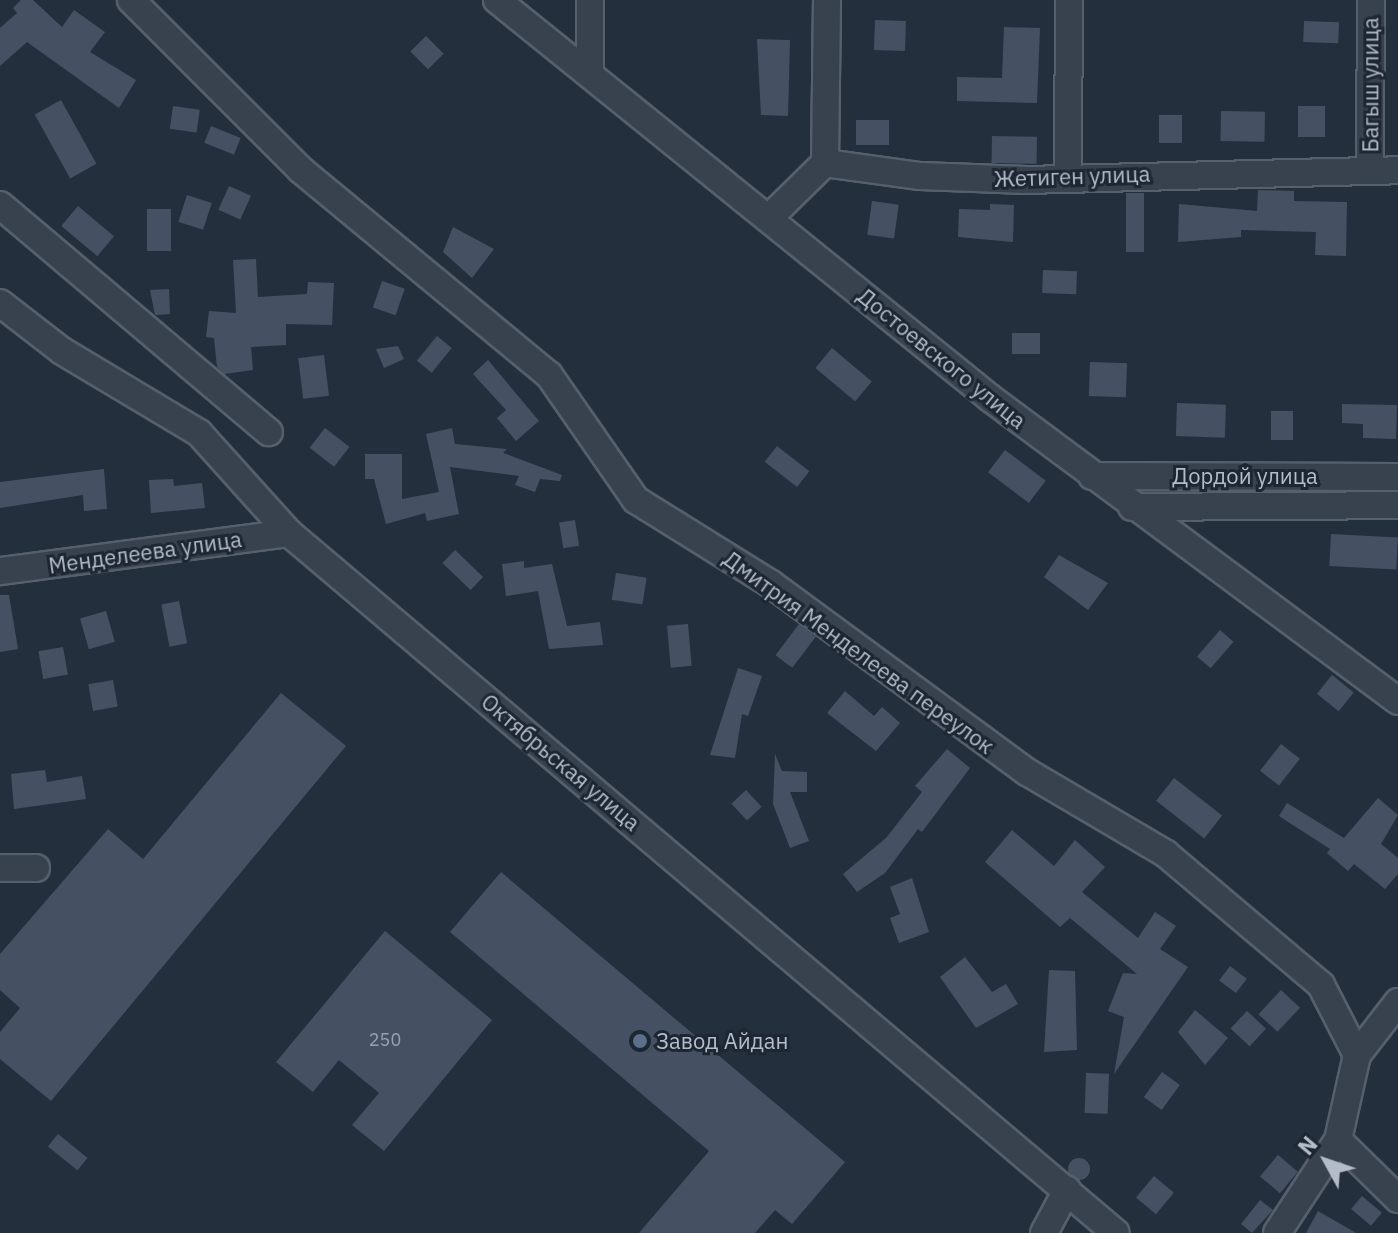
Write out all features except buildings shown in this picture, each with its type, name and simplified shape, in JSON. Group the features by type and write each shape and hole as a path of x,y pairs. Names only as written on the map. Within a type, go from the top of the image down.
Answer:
{"street":[{"name":"Дмитрия Менделеева переулок","path":"131,0 301,170 549,375 636,500 771,584 1027,772 1166,854 1321,985 1357,1055"},
{"name":"Достоевского улица","path":"497,0 1092,476 1398,701"},
{"path":"590,0 590,74"},
{"path":"770,217 825,163 827,0"},
{"path":"1068,175 1069,0"},
{"name":"Багыш улица","path":"1370,171 1371,0"},
{"name":"Жетиген улица","path":"825,163 920,176 1398,170"},
{"path":"0,205 269,432"},
{"name":"Октябрьская улица","path":"0,303 62,351 199,433 289,533 1116,1233"},
{"path":"1132,507 1157,475"},
{"name":"Дордой улица","path":"1092,476 1398,477"},
{"path":"1194,553 1189,520 1206,504"},
{"name":"Дордой улица","path":"1132,507 1206,504 1398,505"},
{"name":"Менделеева улица","path":"0,571 289,533"},
{"path":"0,868 36,868"},
{"path":"1277,1233 1338,1140 1357,1055 1398,1002"},
{"path":"1338,1140 1398,1199"},
{"path":"1044,1233 1067,1190"}],"place":[{"name":"Завод Айдан","path":"640,1041"}]}
